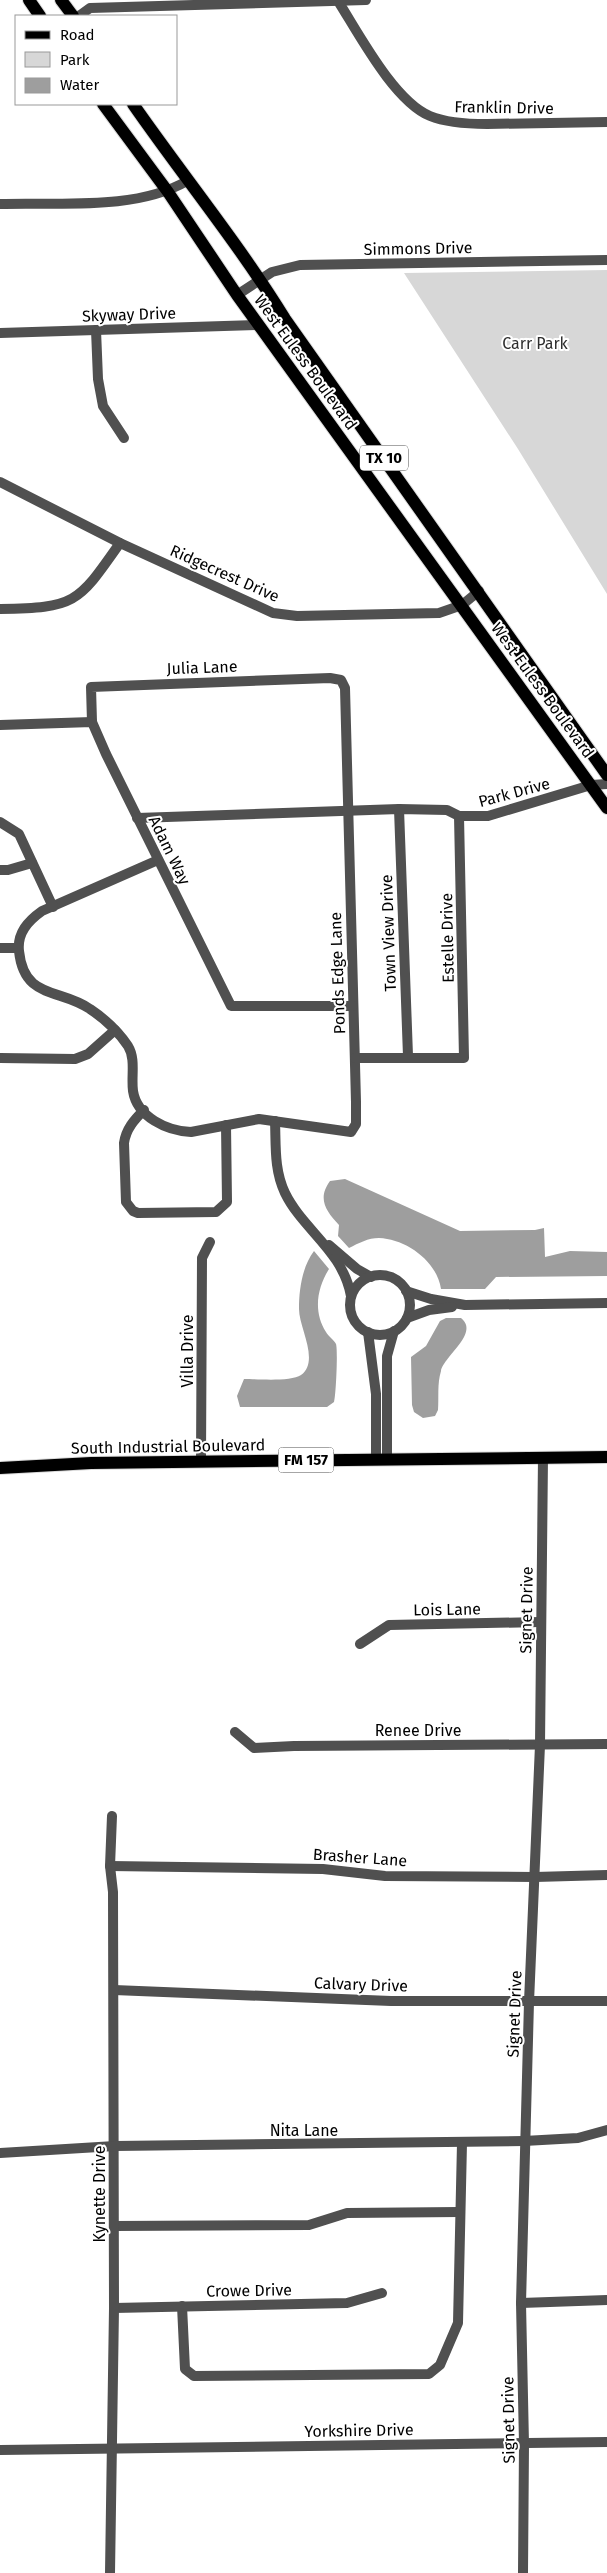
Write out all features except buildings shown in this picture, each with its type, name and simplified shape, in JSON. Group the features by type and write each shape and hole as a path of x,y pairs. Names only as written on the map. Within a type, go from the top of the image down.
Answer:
{"main road":[{"path":"28,0 39,15"},
{"path":"61,0 72,15"},
{"name":"West Euless Boulevard","path":"105,105 168,192 237,295 607,808"},
{"name":"West Euless Boulevard","path":"134,105 187,181 260,279 285,319 479,591 607,775"},
{"name":"South Industrial Boulevard","path":"0,1468 91,1463 607,1456"}],"street":[{"path":"80,15 90,8 366,0"},
{"name":"Franklin Drive","path":"338,1 377,62 404,98 430,116 467,124 607,122"},
{"path":"0,204 122,201 168,192 187,181"},
{"name":"Simmons Drive","path":"237,295 272,272 300,265 607,260"},
{"name":"Skyway Drive","path":"0,333 259,325"},
{"path":"96,330 98,379 104,406 124,438"},
{"name":"Ridgecrest Drive","path":"0,482 120,542 273,614 297,616 440,613 462,605 479,591"},
{"path":"0,609 52,606 75,599 93,581 120,542"},
{"name":"Julia Lane","path":"92,722 91,687 330,678 341,680 345,688"},
{"name":"Ponds Edge Lane","path":"275,1121 351,1132 356,1124 345,688"},
{"path":"0,725 92,722"},
{"name":"Adam Way","path":"92,722 137,818 231,1006 353,1006"},
{"name":"Park Drive","path":"137,818 399,809 447,810 459,816 476,817 502,814 591,785 607,784"},
{"name":"Town View Drive","path":"399,809 408,1056"},
{"name":"Estelle Drive","path":"408,1056 464,1058 459,816"},
{"path":"0,822 19,834 52,907"},
{"path":"158,860 52,907 31,919 22,931 18,948 22,971 30,982 54,995 88,1007 115,1030 130,1049 133,1092 139,1106 158,1124 179,1132 191,1132 250,1120 275,1121 277,1172 286,1195 322,1240 343,1272 351,1296 350,1305 355,1321 368,1332 376,1335 394,1331"},
{"path":"0,870 8,870 32,863"},
{"path":"0,948 18,948"},
{"path":"0,1058 75,1059 88,1054 115,1030"},
{"path":"355,1058 408,1056"},
{"path":"144,1110 132,1122 125,1136 124,1143 126,1202 132,1211 138,1214 216,1212 222,1209 227,1202 226,1125"},
{"path":"322,1240 357,1269 370,1277"},
{"name":"Villa Drive","path":"202,1462 202,1258 210,1242"},
{"path":"351,1296 356,1288 370,1277 387,1276 395,1279 406,1291 409,1300 407,1318"},
{"path":"406,1291 438,1301 465,1305"},
{"path":"381,1459 387,1356 394,1331 407,1318 429,1310 465,1305 607,1303"},
{"path":"368,1332 376,1394 381,1459"},
{"name":"Signet Drive","path":"523,2573 524,2444 521,2304 524,2141 540,1745 543,1457"},
{"name":"Lois Lane","path":"360,1644 389,1625 540,1622"},
{"name":"Renee Drive","path":"234,1732 254,1748 294,1746 607,1744"},
{"name":"Kynette Drive","path":"110,2573 115,2146 113,1892 110,1866 112,1816"},
{"name":"Brasher Lane","path":"110,1866 323,1869 385,1876 534,1877 607,1875"},
{"name":"Calvary Drive","path":"114,1990 391,2001 607,2001"},
{"name":"Nita Lane","path":"0,2153 115,2146 524,2141 578,2138 607,2130"},
{"path":"182,2306 185,2369 194,2376 429,2374 440,2364 458,2323 462,2143"},
{"path":"114,2226 309,2225 347,2213 459,2212"},
{"name":"Crowe Drive","path":"114,2308 347,2303 382,2293"},
{"path":"521,2304 607,2300"},
{"name":"Yorkshire Drive","path":"0,2450 607,2442"}],"green space":[{"name":"Carr Park","path":"607,270 607,594 518,449 404,273"}],"water":[{"path":"345,1179 460,1231 535,1230 544,1228 545,1257 570,1251 607,1252 607,1276 496,1277 485,1289 441,1289 433,1269 427,1261 419,1253 400,1242 375,1238 349,1248 338,1236 339,1225 327,1210 324,1194 330,1181"},
{"path":"314,1251 329,1269 319,1292 318,1308 319,1316 327,1334 336,1344 334,1402 327,1407 240,1407 237,1396 244,1379 290,1379 301,1375 306,1369 309,1353 300,1317 299,1302 304,1271"},
{"path":"446,1318 461,1318 466,1324 466,1330 464,1337 441,1371 438,1410 435,1416 423,1418 414,1412 412,1405 411,1357 426,1346 440,1321"}]}
